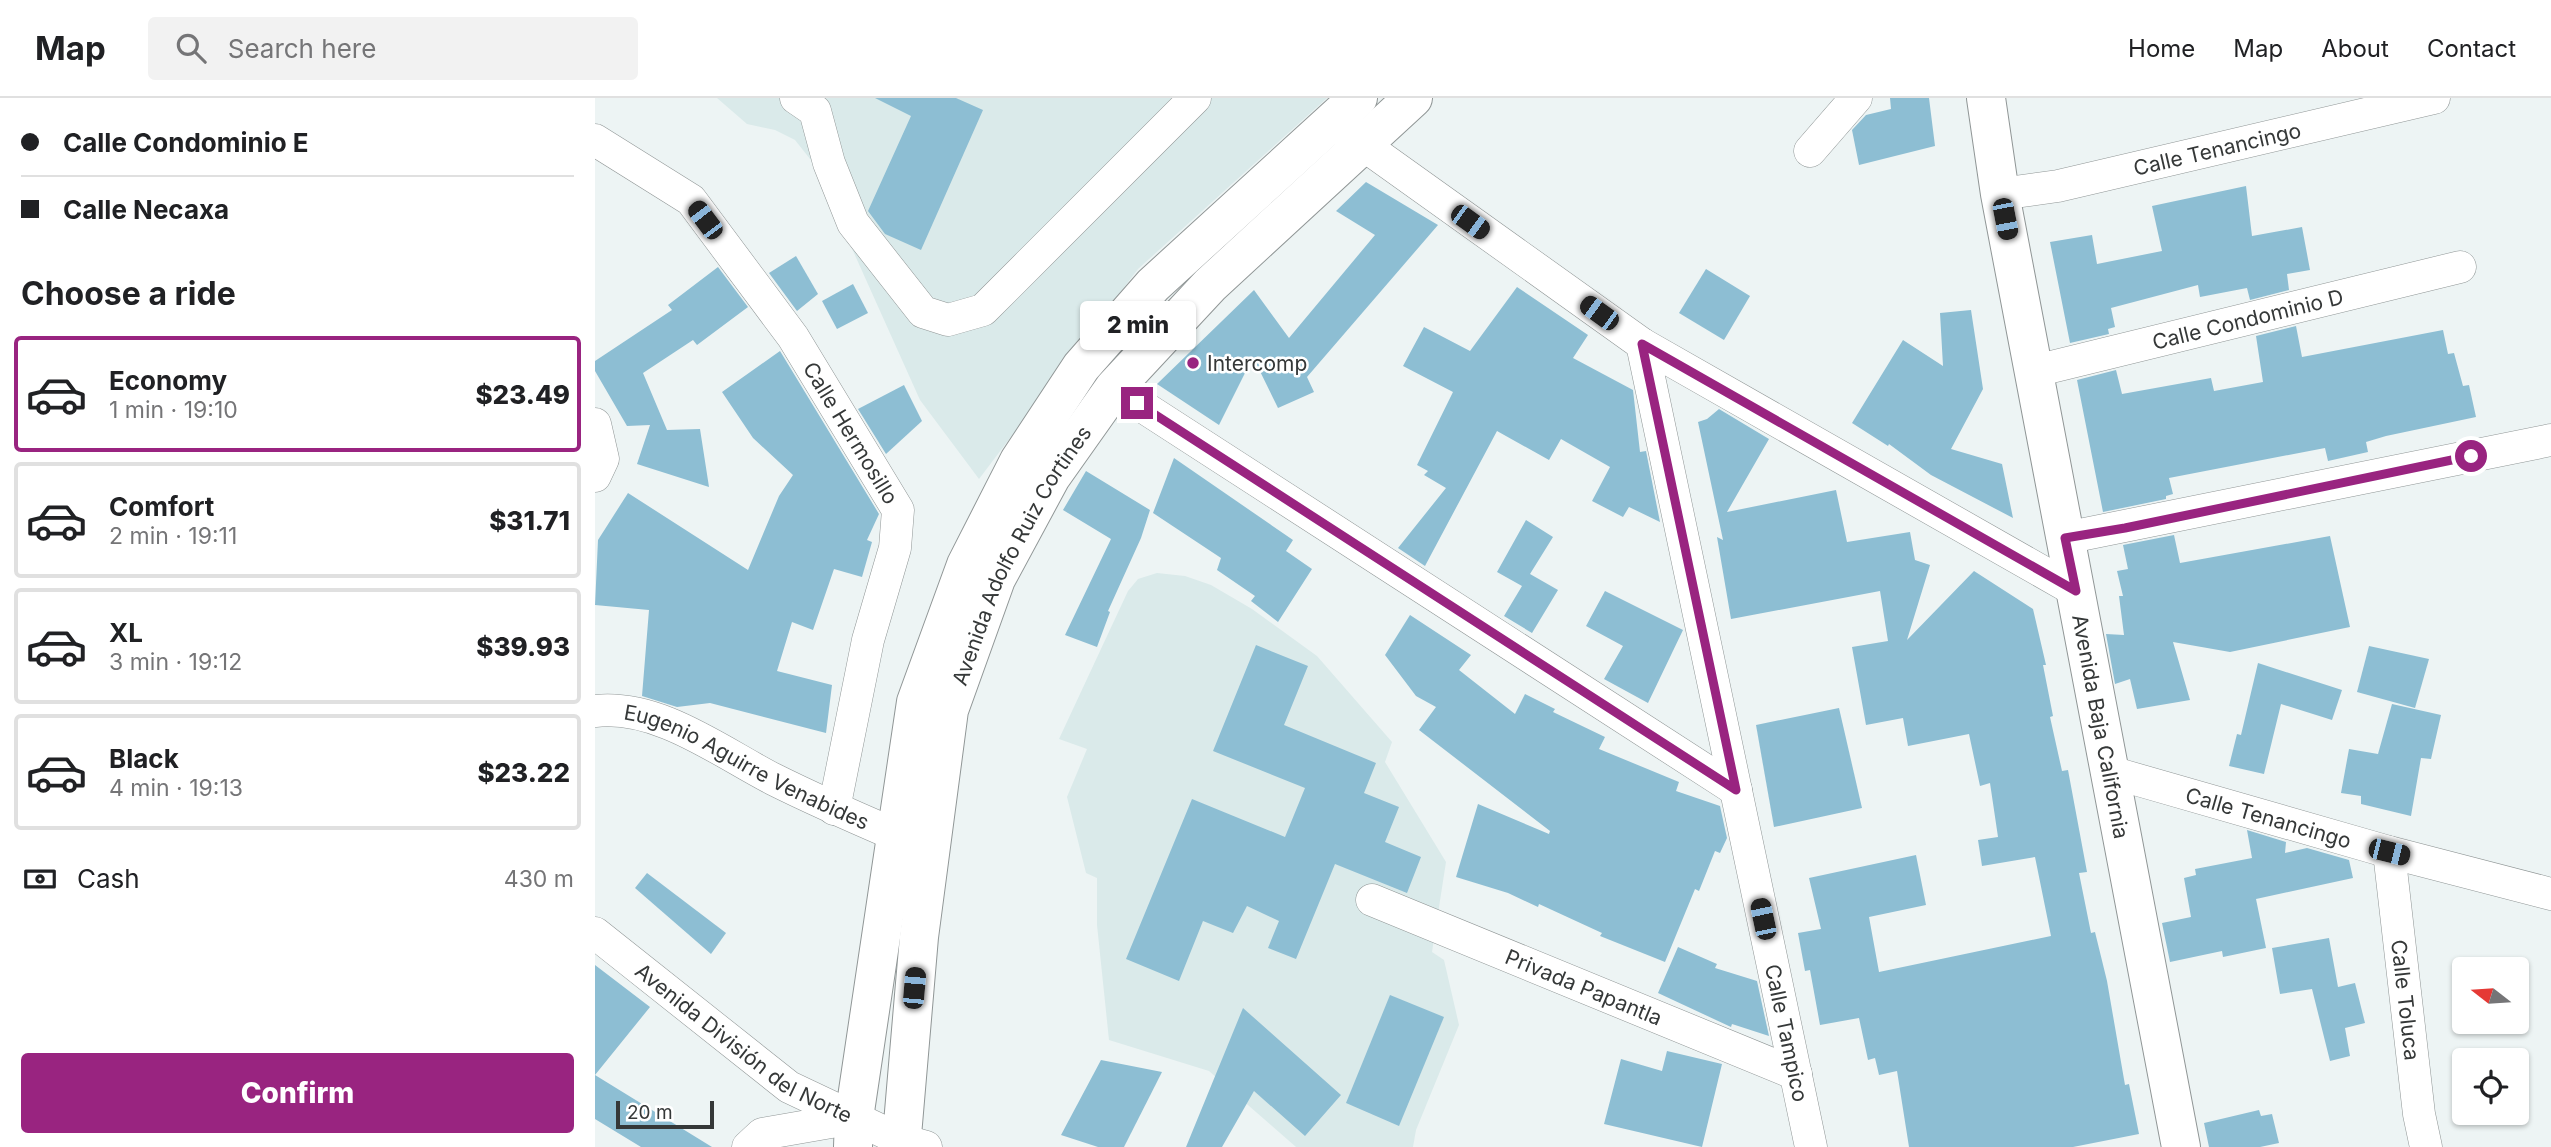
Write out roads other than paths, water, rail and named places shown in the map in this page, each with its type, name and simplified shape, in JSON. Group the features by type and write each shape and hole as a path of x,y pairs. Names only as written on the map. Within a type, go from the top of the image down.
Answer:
{"main road":[{"name":"Avenida Adolfo Ruiz Cortines","path":"909,1145 919,937 949,710 996,579 1051,477 1114,388 1210,285 1413,98"},
{"name":"Avenida Baja California","path":"1986,98 2000,194 2076,591 2107,771 2181,1147"},
{"name":"Avenida Adolfo Ruiz Cortines","path":"854,1133 880,934 916,702 966,565 1019,461 1081,367 1153,285 1345,110"},
{"path":"880,934 919,937"}],"street":[{"path":"796,98 814,111 829,163 853,223 923,312 948,320 983,310 1195,98"},
{"path":"1810,151 1856,98"},
{"name":"Calle Tenancingo","path":"2000,194 2059,187 2434,98"},
{"path":"1345,110 1362,145 1642,344 2076,591"},
{"name":"Calle Hermosillo","path":"595,140 691,200 793,337 898,510 895,548 868,640 834,809"},
{"name":"Calle Condominio D","path":"2035,371 2460,267"},
{"name":"Calle Tampico","path":"1642,344 1811,1147"},
{"path":"1114,388 1736,790"},
{"path":"595,424 604,458 595,475"},
{"path":"2065,538 2551,440"},
{"name":"Eugenio Aguirre Venabides","path":"595,711 619,709 662,721 834,809 896,835"},
{"name":"Calle Tenancingo","path":"2107,771 2389,852 2551,894"},
{"name":"Calle Toluca","path":"2389,852 2419,1114 2426,1147"},
{"name":"Privada Papantla","path":"1372,900 1795,1074"},
{"name":"Avenida División del Norte","path":"595,933 789,1087 854,1133 909,1145"},
{"path":"748,1147 762,1134 854,1133"}],"place":[{"name":"Intercomp","path":"1193,363"}]}
